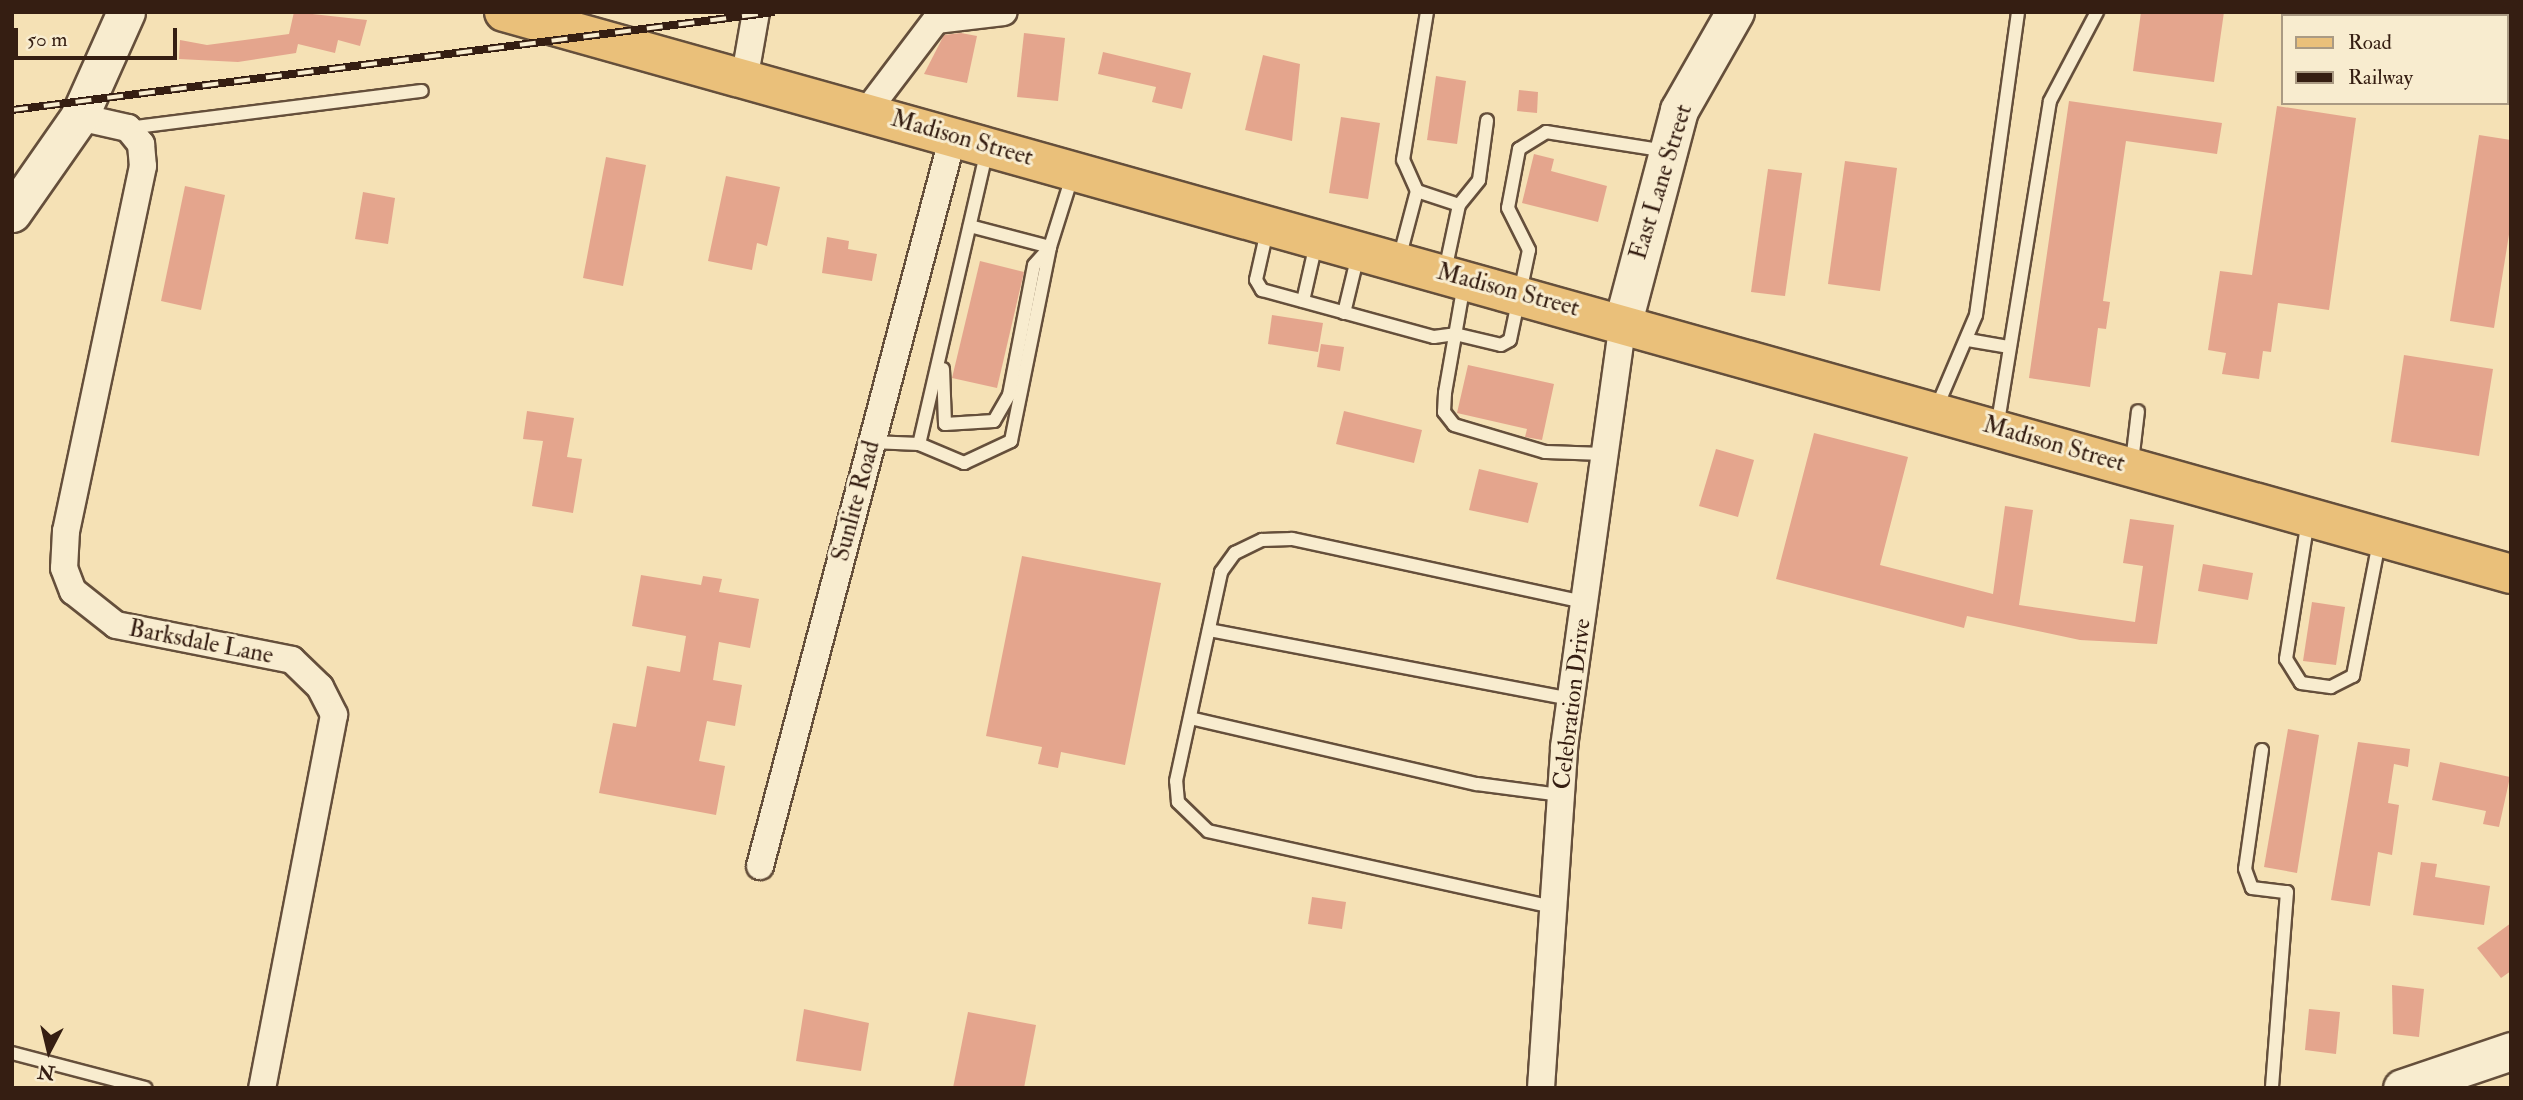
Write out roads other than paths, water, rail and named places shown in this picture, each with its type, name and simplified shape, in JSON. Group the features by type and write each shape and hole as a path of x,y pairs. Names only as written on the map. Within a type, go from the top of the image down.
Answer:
{"main road":[{"name":"Madison Street","path":"504,12 744,81 867,111 1623,322 2511,574"}],"street":[{"path":"12,213 79,117 126,12"},
{"path":"744,81 756,12"},
{"path":"867,111 936,20 1004,12"},
{"name":"East Lane Street","path":"1623,322 1679,110 1735,12"},
{"path":"79,117 128,128"},
{"name":"Barksdale Lane","path":"128,128 141,144 143,166 66,531 64,568 74,591 116,625 292,660 320,687 334,715 262,1088"},
{"name":"Sunlite Road","path":"760,866 872,442 970,141"},
{"name":"Celebration Drive","path":"1541,1088 1561,795 1571,699 1623,322"},
{"path":"2402,1088 2502,1061"}],"lane":[{"path":"1399,260 1417,191 1404,160 1427,12"},
{"path":"1935,410 1968,340 1997,184 2018,12"},
{"path":"1997,428 2050,102 2098,12"},
{"path":"128,128 422,91"},
{"path":"1486,121 1479,180 1459,205 1455,334 1444,412 1454,425 1545,452 1605,454"},
{"path":"1268,224 1256,280 1262,290 1434,337 1455,334 1502,345 1510,340 1522,294 1529,250 1508,208 1515,161 1532,136 1595,137 1667,151"},
{"path":"919,444 970,226 970,141"},
{"path":"872,442 919,444 964,463 1012,441 1051,247 1074,170"},
{"path":"1417,191 1459,205"},
{"path":"970,226 1051,247"},
{"path":"1303,301 1318,237"},
{"path":"943,344 945,424 994,421 1009,395 1034,265 1051,247"},
{"path":"1344,313 1359,249"},
{"path":"1968,340 2009,347"},
{"path":"2131,466 2138,411"},
{"path":"2309,517 2286,659 2301,682 2331,687 2353,676 2380,537"},
{"path":"1553,907 1208,831 1178,802 1190,718 1221,572 1235,553 1262,540 1292,539 1584,603"},
{"path":"1209,630 1571,699"},
{"path":"1190,718 1477,783 1561,795"},
{"path":"2262,750 2245,869 2252,888 2287,892 2272,1088"},
{"path":"12,1054 145,1088"}],"railway":[{"path":"12,110 775,12"}]}
